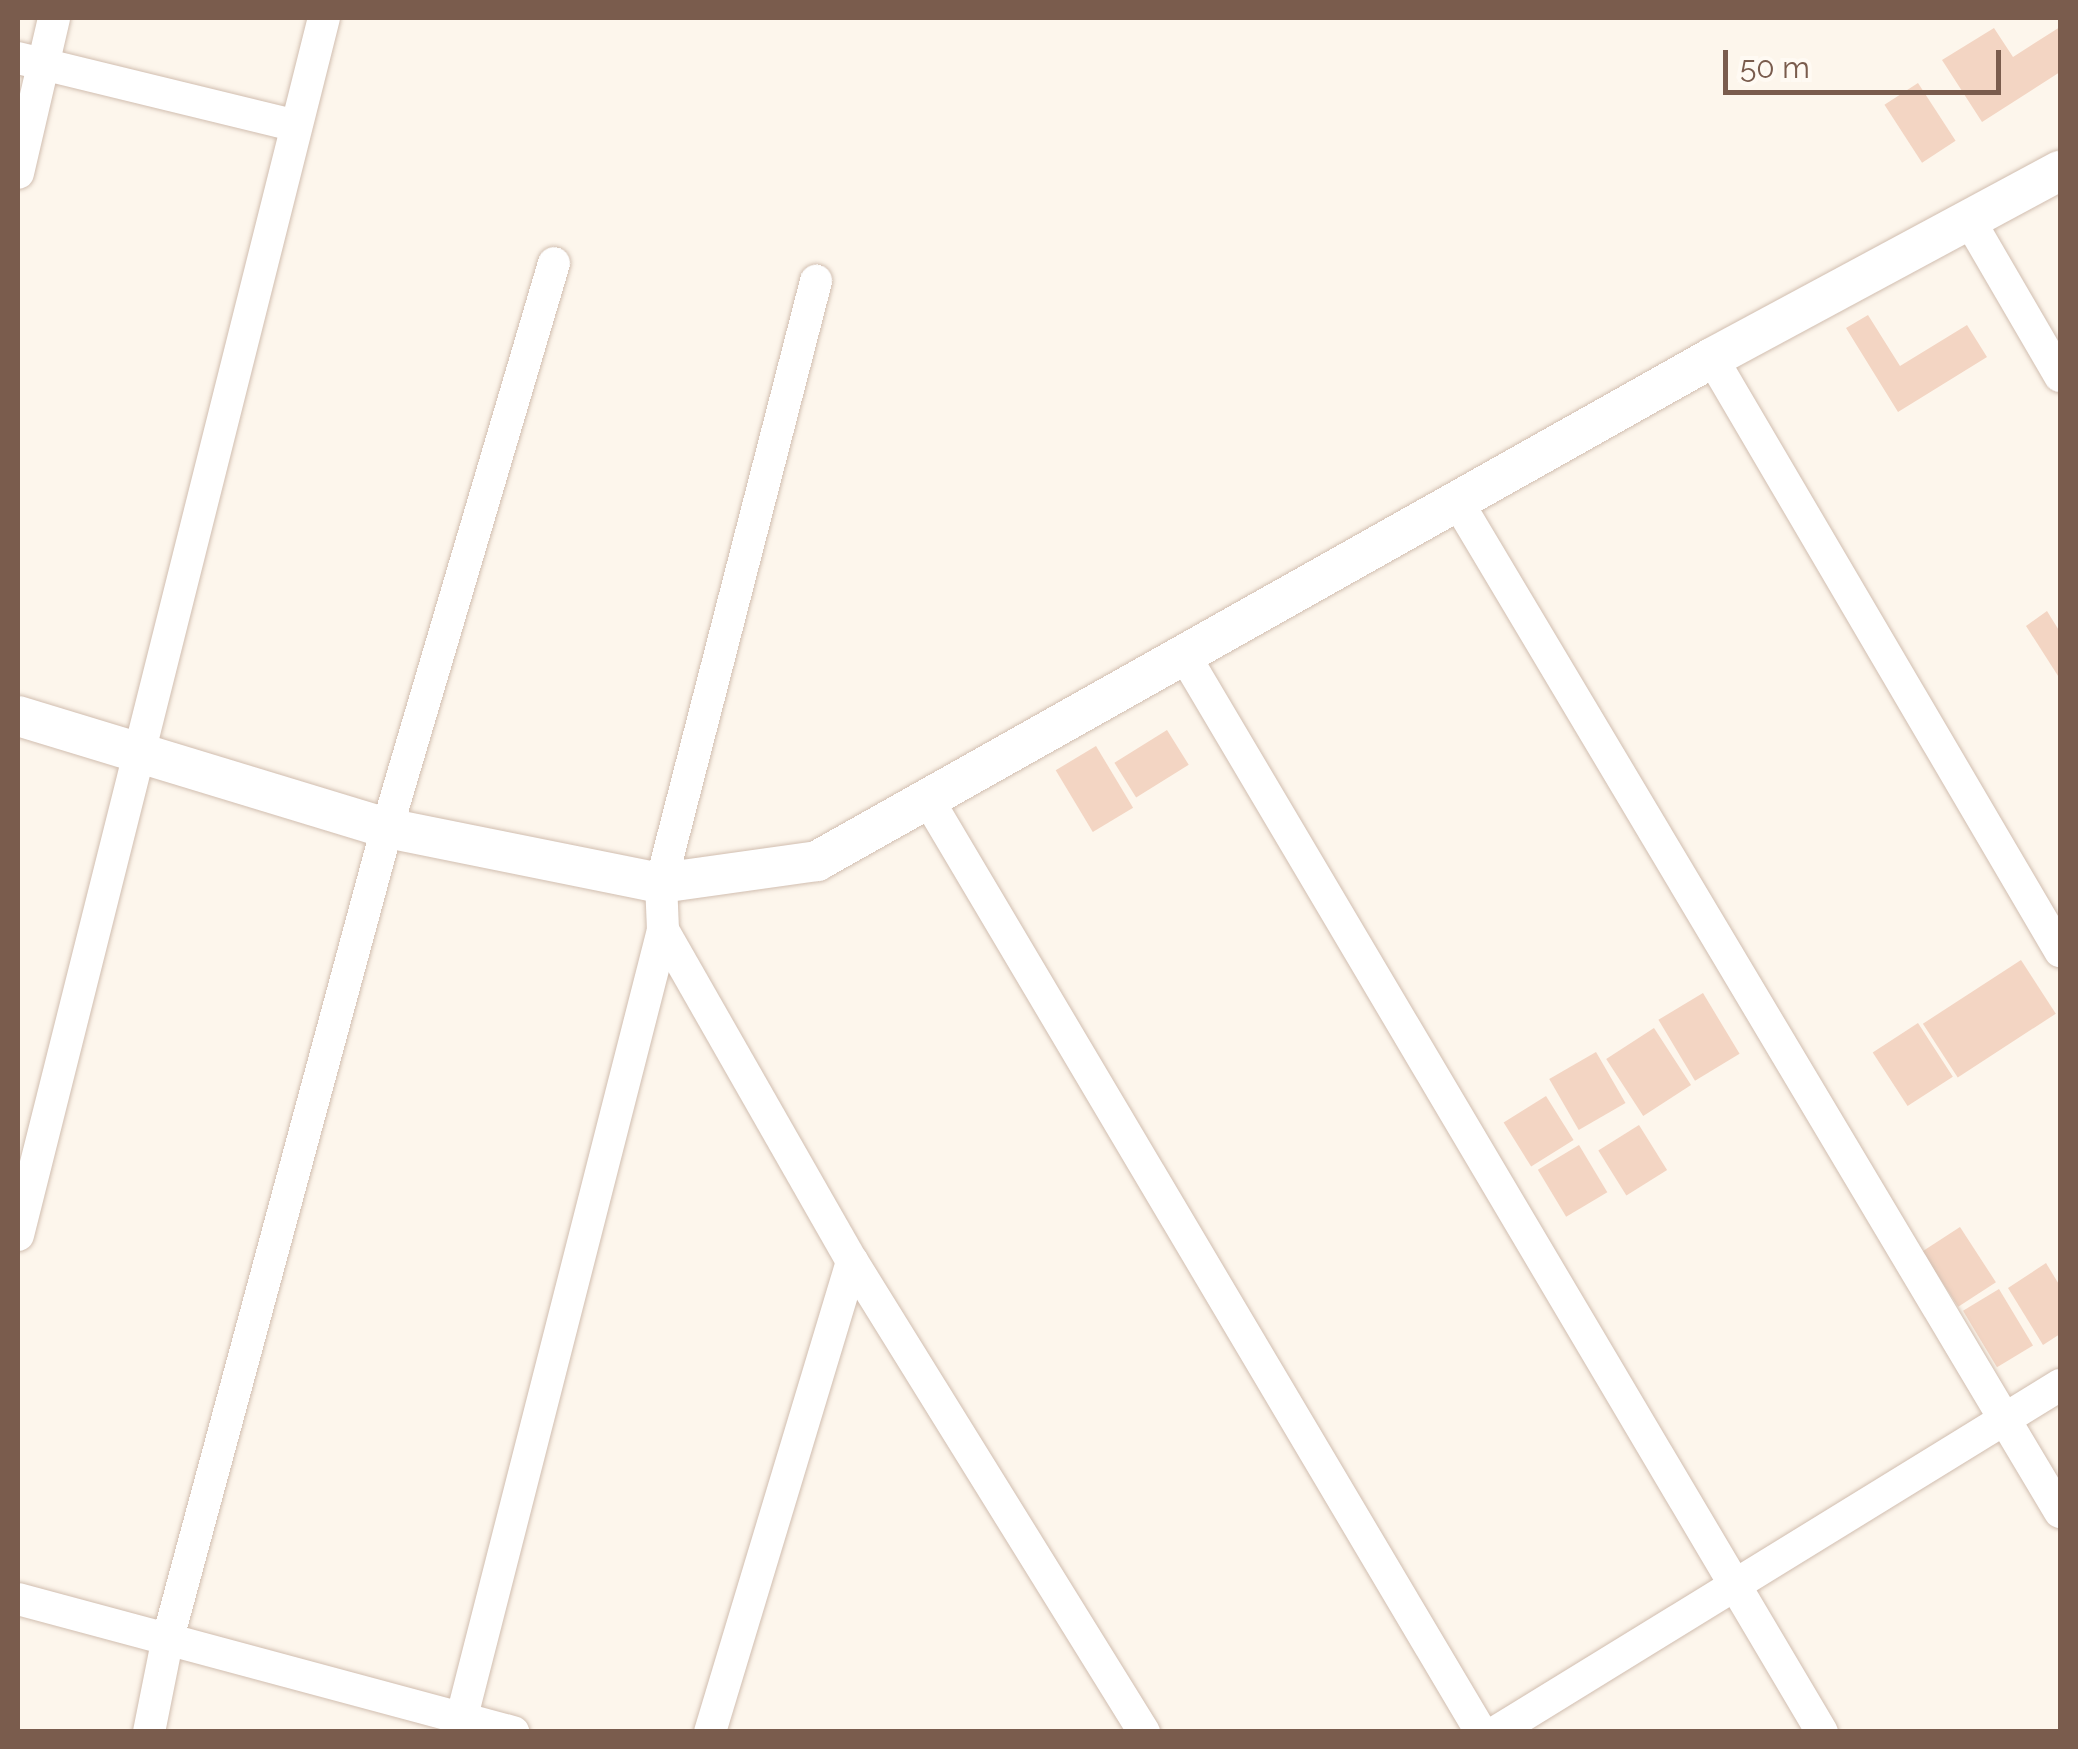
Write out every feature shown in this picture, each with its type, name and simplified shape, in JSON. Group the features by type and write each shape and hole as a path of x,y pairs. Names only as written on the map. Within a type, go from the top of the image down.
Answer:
{"street":[{"path":"18,173 30,61 54,18"},
{"path":"18,1235 134,756 324,18"},
{"path":"30,61 296,126"},
{"path":"18,716 134,756 388,828 662,883 817,860 930,803 1712,358 2060,171"},
{"path":"1968,218 2060,376"},
{"path":"149,1732 167,1642 388,828 554,262"},
{"path":"460,1725 663,930 662,883 816,281"},
{"path":"1712,358 2060,950"},
{"path":"1456,501 2060,1512"},
{"path":"1186,658 1732,1586 1822,1732"},
{"path":"930,803 1481,1732"},
{"path":"663,930 852,1260 1144,1732"},
{"path":"710,1732 852,1260"},
{"path":"1496,1732 2060,1384"},
{"path":"18,1599 460,1725 514,1732"}],"building":[{"path":"2060,27 2060,72 1982,122 1942,60 1994,28 2013,57"},
{"path":"1918,83 1956,141 1922,163 1884,105"},
{"path":"1868,315 1900,366 1967,325 1987,357 1898,412 1846,328"},
{"path":"2047,611 2060,632 2060,679 2026,626"},
{"path":"1167,730 1189,765 1136,798 1114,763"},
{"path":"1096,746 1133,808 1093,832 1056,770"},
{"path":"2021,960 2056,1014 1958,1077 1923,1024"},
{"path":"1703,993 1740,1054 1695,1081 1658,1020"},
{"path":"1918,1023 1953,1077 1908,1106 1873,1052"},
{"path":"1654,1028 1691,1085 1643,1116 1606,1059"},
{"path":"1596,1052 1626,1103 1579,1130 1549,1079"},
{"path":"1546,1096 1574,1140 1531,1167 1504,1122"},
{"path":"1639,1125 1667,1170 1626,1195 1598,1150"},
{"path":"1579,1145 1607,1192 1566,1217 1538,1170"},
{"path":"1960,1227 1996,1282 1958,1307 1922,1252"},
{"path":"2046,1263 2060,1286 2060,1334 2043,1345 2008,1288"},
{"path":"1999,1289 2033,1346 1997,1367 1963,1311"}]}
